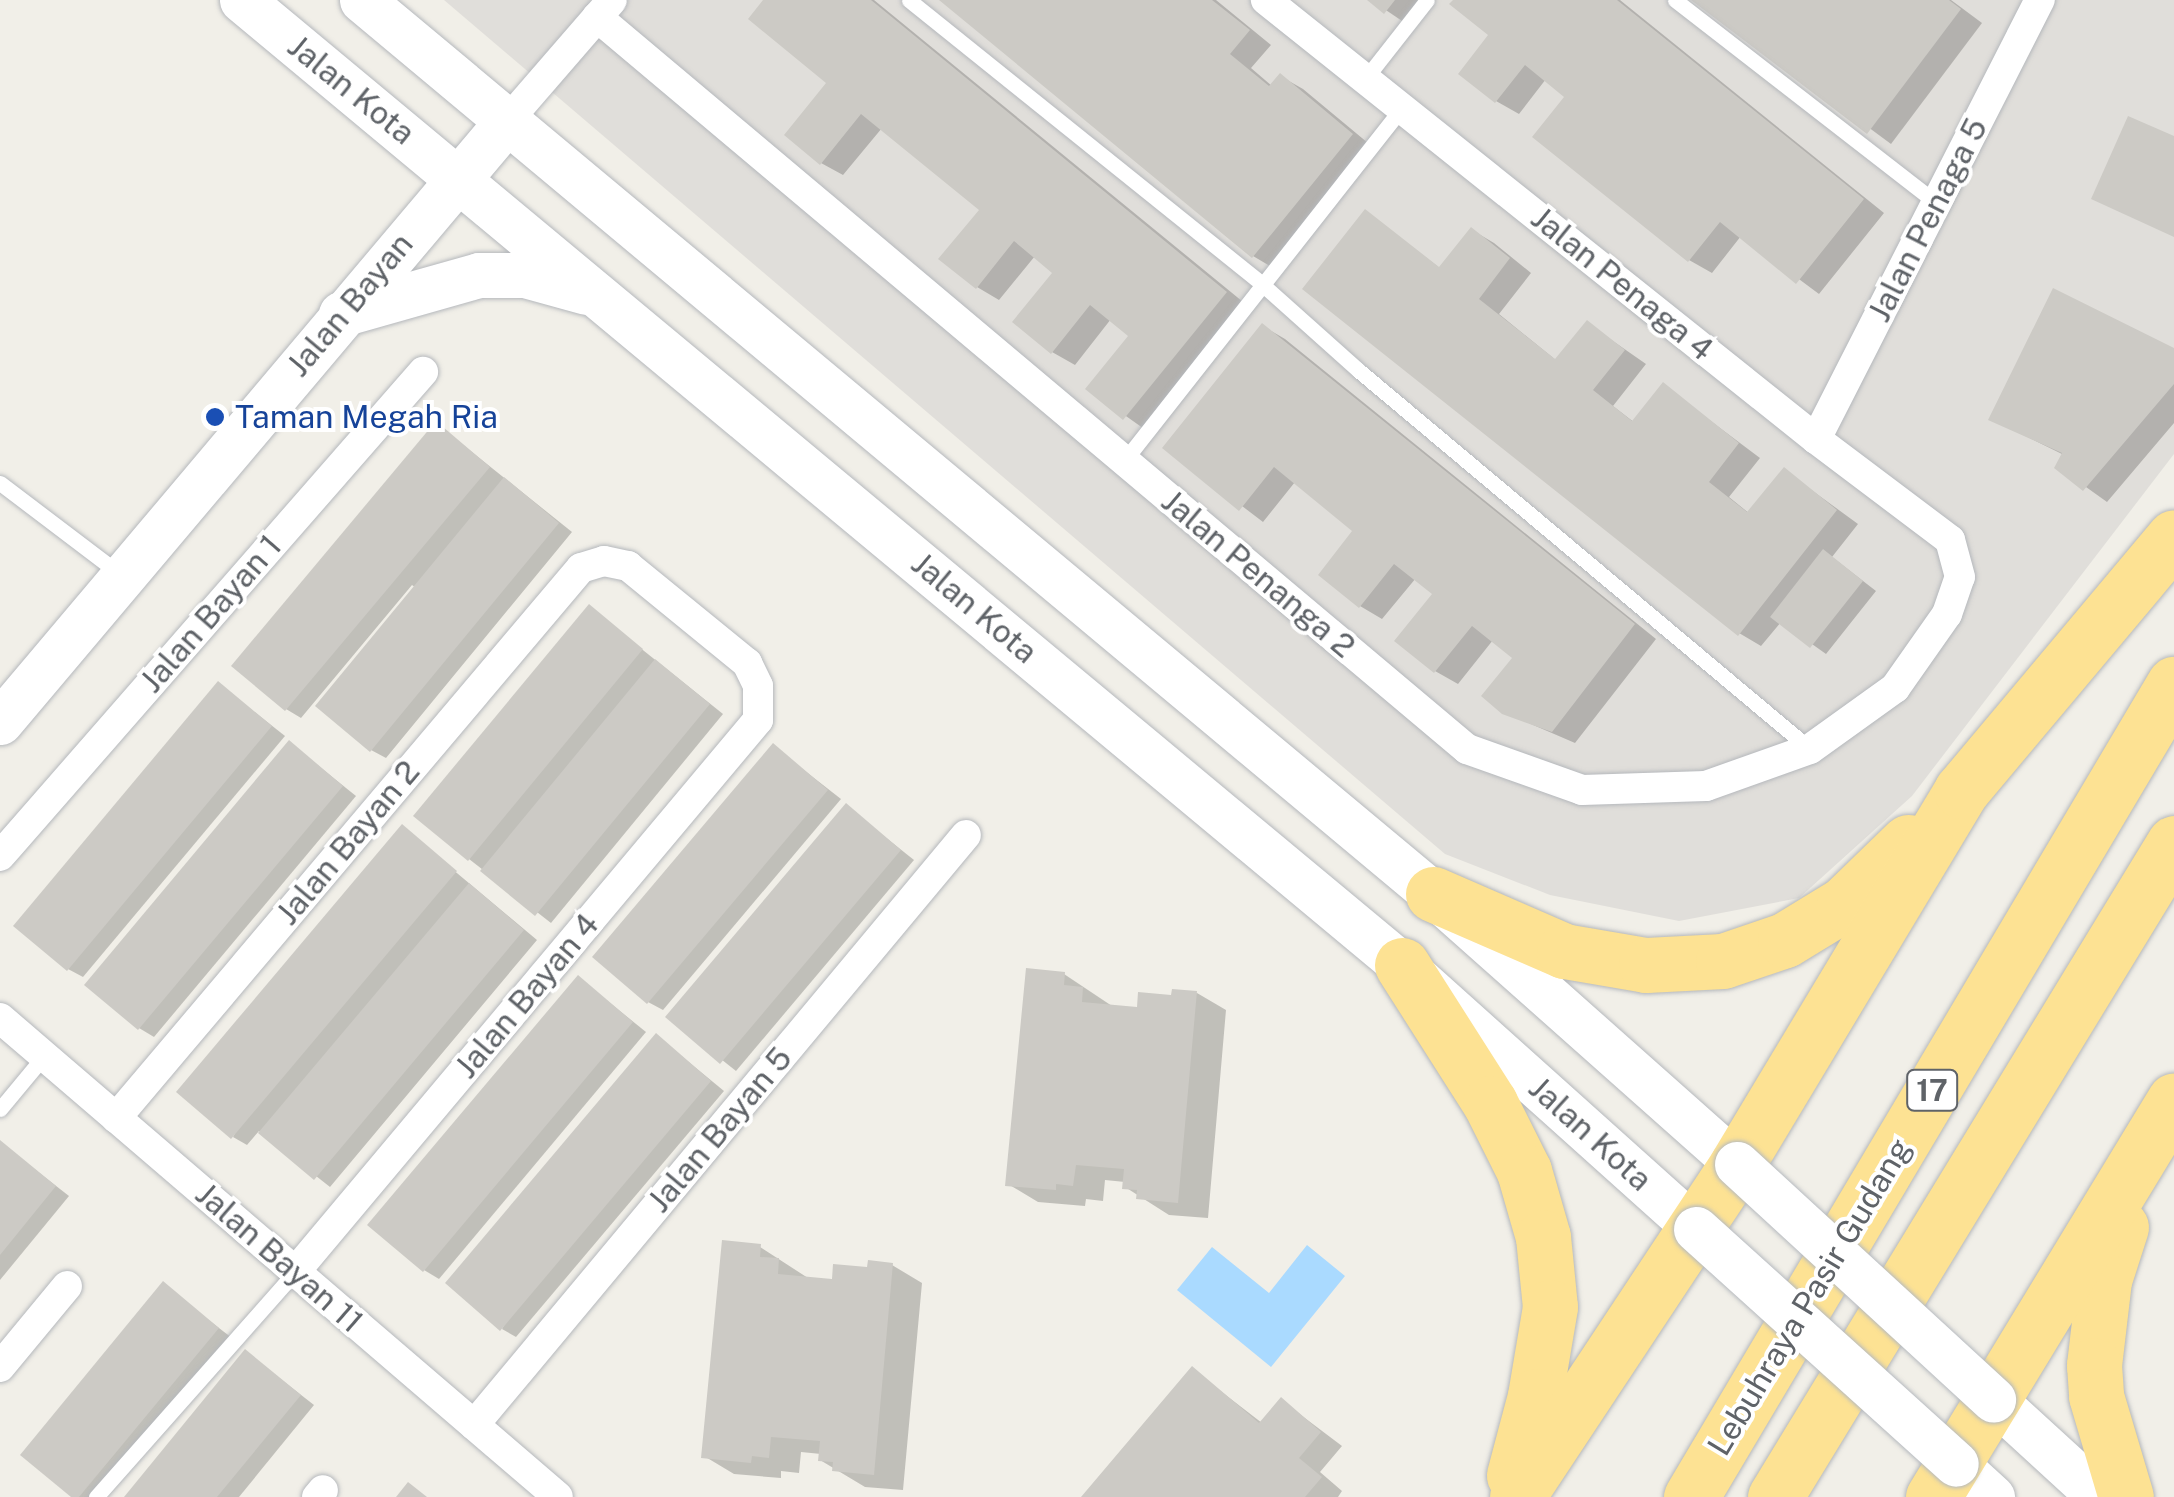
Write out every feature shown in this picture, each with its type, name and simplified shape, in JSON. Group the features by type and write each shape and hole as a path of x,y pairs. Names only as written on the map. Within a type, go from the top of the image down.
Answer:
{"highway":[{"path":"1433,894 1564,950 1646,965 1723,960 1785,940 1844,904 1962,790 2174,537"},
{"name":"Lebuhraya Pasir Gudang","path":"1691,1497 2174,684"},
{"path":"1516,1497 1737,1164 1962,790"},
{"name":"17","path":"1774,1497 2174,843"},
{"path":"1402,965 1490,1103 1524,1171 1543,1237 1550,1307 1535,1396 1508,1497"},
{"path":"1960,1486 1993,1399 2174,1100"},
{"path":"2126,1497 2096,1396 2094,1365 2104,1280 2147,1148"}],"main road":[{"name":"Jalan Kota","path":"242,0 1402,965 1696,1228 1960,1486"},
{"path":"362,0 510,119 1433,894 1737,1164 2100,1497"},
{"name":"Jalan Bayan","path":"0,722 341,314 510,119"},
{"path":"341,314 479,275 525,276 599,296"}],"street":[{"name":"Jalan Penaga 4","path":"1266,0 1816,439 1950,540 1960,576"},
{"name":"Jalan Penaga 5","path":"1816,439 1936,203 2029,5"},
{"path":"510,119 605,8"},
{"name":"Jalan Penanga 2","path":"605,8 1124,461 1467,750 1582,790 1706,786 1810,749 1894,688 1947,614 1960,576"},
{"name":"Jalan Bayan 1","path":"0,856 423,372"},
{"name":"Jalan Bayan 4","path":"295,1272 758,720 758,686 747,663 628,566 604,561 582,568"},
{"name":"Jalan Bayan 2","path":"116,1118 582,568"},
{"name":"Jalan Bayan 5","path":"474,1425 966,835"},
{"name":"Jalan Bayan 11","path":"0,1018 474,1425 544,1493"},
{"path":"0,1367 67,1286"}],"lane":[{"path":"909,0 1263,284 1358,370 1810,749"},
{"path":"1365,79 1426,0"},
{"path":"1675,0 1936,203"},
{"path":"1124,461 1402,108"},
{"path":"0,483 122,576"},
{"path":"0,1109 44,1056"},
{"path":"96,1497 295,1272"}],"shaded area":[{"path":"444,0 2174,0 2174,454 1912,796 1799,898 1679,921 1550,895 1445,854"}],"water":[{"path":"1307,1245 1345,1276 1271,1367 1177,1290 1212,1247 1269,1293"}],"building":[{"path":"763,0 871,0 1227,292 1123,420 1085,389 1128,336 1090,305 1051,354 1012,322 1052,273 1014,241 976,289 938,259 979,210 861,114 820,165 784,135 826,83 748,19"},
{"path":"939,0 1212,0 1250,30 1230,54 1269,86 1280,73 1353,134 1252,258"},
{"path":"1367,0 1395,0 1384,14"},
{"path":"1453,0 1617,0 1864,199 1796,284 1720,222 1688,262 1532,137 1564,97 1525,65 1495,103 1458,74 1488,35 1449,4"},
{"path":"1691,0 1949,0 1961,9 1867,134"},
{"path":"2128,116 2174,136 2174,237 2091,199"},
{"path":"1365,209 1439,267 1471,227 1510,258 1479,299 1555,359 1587,320 1625,350 1593,390 1632,421 1663,382 1739,443 1709,482 1747,512 1784,467 1837,510 1738,636 1302,289"},
{"path":"2053,288 2174,348 2174,384 2083,491 2054,468 2062,453 1988,420"},
{"path":"1262,323 1635,624 1552,732 1502,714 1481,696 1512,658 1472,626 1434,673 1394,641 1432,594 1394,564 1359,608 1318,575 1352,531 1274,467 1239,511 1162,448"},
{"path":"436,421 490,467 285,711 231,666"},
{"path":"504,477 559,523 370,752 315,706"},
{"path":"1823,549 1863,581 1810,648 1770,617"},
{"path":"589,604 643,649 468,861 413,816"},
{"path":"655,659 710,704 535,916 480,871"},
{"path":"218,681 272,726 67,971 13,926"},
{"path":"289,740 343,786 138,1030 84,985"},
{"path":"773,743 828,790 647,1004 592,957"},
{"path":"846,803 901,850 720,1064 665,1017"},
{"path":"402,824 457,871 231,1139 176,1092"},
{"path":"469,883 524,930 314,1180 258,1133"},
{"path":"1026,968 1065,972 1064,985 1083,987 1082,1002 1137,1007 1138,992 1171,995 1172,989 1197,991 1178,1203 1136,1199 1137,1190 1122,1189 1124,1169 1076,1165 1073,1186 1056,1184 1056,1190 1005,1186"},
{"path":"578,975 633,1022 423,1272 367,1225"},
{"path":"656,1033 711,1081 500,1331 445,1283"},
{"path":"0,1140 56,1186 0,1255"},
{"path":"722,1240 761,1244 760,1257 779,1258 778,1274 832,1279 833,1264 867,1267 868,1260 893,1263 874,1475 832,1471 833,1462 818,1461 820,1441 771,1437 769,1458 752,1456 751,1463 701,1458"},
{"path":"163,1281 219,1328 79,1497 71,1497 20,1455"},
{"path":"245,1349 301,1395 217,1497 124,1497"},
{"path":"1192,1366 1259,1423 1281,1397 1321,1432 1299,1458 1322,1477 1305,1497 1081,1497"},
{"path":"408,1482 427,1497 396,1497"}],"place":[{"name":"Taman Megah Ria","path":"215,417"}]}
